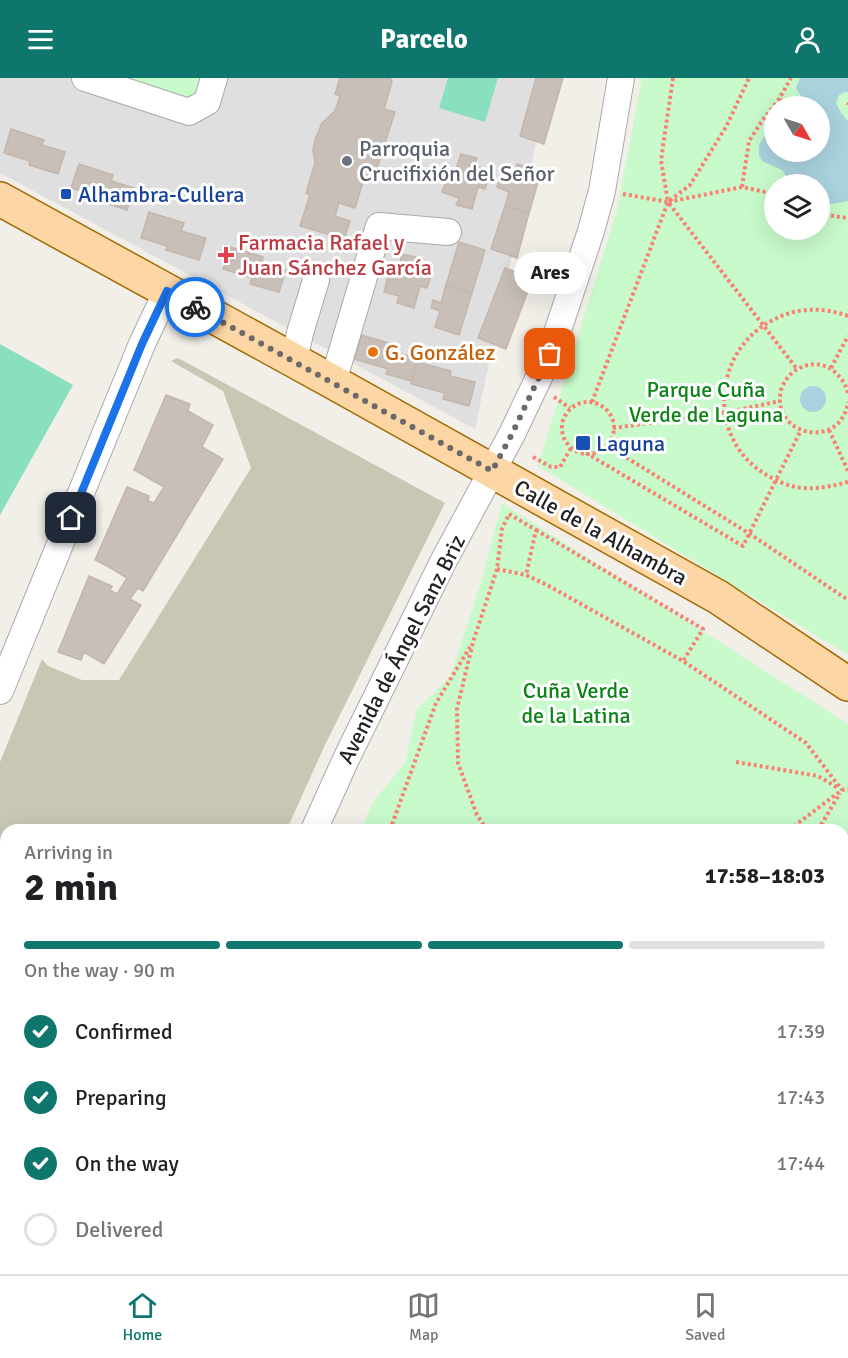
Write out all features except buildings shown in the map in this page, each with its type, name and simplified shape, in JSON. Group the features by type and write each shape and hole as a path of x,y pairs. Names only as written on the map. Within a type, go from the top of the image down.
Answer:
{"main road":[{"name":"Calle de la Alhambra","path":"0,199 718,597 848,684"}],"street":[{"path":"85,78 189,111 207,102 214,78"},
{"name":"Avenida de Ángel Sanz Briz","path":"317,824 346,759 444,560 512,434 550,354 602,191 621,78"},
{"path":"333,382 379,226 448,232"},
{"path":"294,361 316,280"},
{"path":"0,691 142,344 167,291"}],"path":[{"path":"673,78 661,160 668,202 797,369"},
{"path":"592,402 668,202 690,185 726,126 749,78"},
{"path":"781,96 791,78"},
{"path":"742,187 749,141 764,118"},
{"path":"602,191 668,202 742,187 764,192"},
{"path":"830,216 848,218"},
{"path":"848,316 833,311 808,309 784,314 762,325 744,342 731,363 724,387 724,412 730,434 742,453 757,470 776,481 801,488 827,488 848,482"},
{"path":"831,368 848,336"},
{"path":"848,393 846,384 840,375 831,368 814,364 797,369 789,375 784,383 780,401 782,411 793,426 810,433 820,433 838,424 848,402"},
{"path":"613,428 724,412 780,401"},
{"path":"592,402 610,414 613,428 610,440 601,450 594,453 578,452 571,448 562,433 562,424 570,408 577,404 592,402"},
{"path":"586,453 743,546 801,430"},
{"path":"829,430 848,471"},
{"path":"606,445 750,534 848,600"},
{"path":"532,457 551,467 560,467 571,448"},
{"path":"483,824 477,815 458,763 457,709 472,642 497,569 502,529 509,514 703,628 683,661"},
{"path":"526,575 536,530"},
{"path":"497,569 526,575 547,585 683,661 806,743 842,790"},
{"path":"392,824 436,703 472,642"},
{"path":"736,762 818,776 842,790"},
{"path":"797,824 842,790 848,789"},
{"path":"822,824 842,790"}],"shaded area":[{"path":"0,78 550,78 475,429 0,173"},
{"path":"178,358 445,503 324,747 289,824 0,824 0,762 42,659 48,666 82,680 119,680 251,468 223,391 171,361"}],"green space":[{"path":"85,78 214,78 207,102"},
{"path":"448,78 498,78 485,122 439,108"},
{"name":"Parque Cuña Verde de Laguna","path":"642,78 848,78 848,655 538,466 617,210"},
{"path":"0,344 73,385 0,515"},
{"name":"Cuña Verde de la Latina","path":"502,503 848,724 848,824 363,824 373,802 405,763 417,709 450,677 482,579"}],"water":[{"path":"800,78 848,78 848,92 839,95 836,103 848,121 848,201 830,204 830,174 785,174 782,170 764,162 830,162 830,96 801,96 796,88"},
{"path":"764,137 764,162 759,155 759,145"},
{"path":"813,386 822,390 826,399 822,408 813,412 804,408 800,399 804,390"}],"way so far":[{"path":"195,307 492,471 550,354"}],"place":[{"name":"Parroquia Crucifixión del Señor","path":"347,161"},
{"name":"Alhambra-Cullera","path":"66,194"},
{"name":"Farmacia Rafael y Juan Sánchez García","path":"226,255"},
{"name":"G. González","path":"373,352"},
{"name":"Ares","path":"550,354"},
{"name":"Laguna","path":"583,443"}],"route":[{"path":"71,518 142,344 167,291 195,307"}]}
